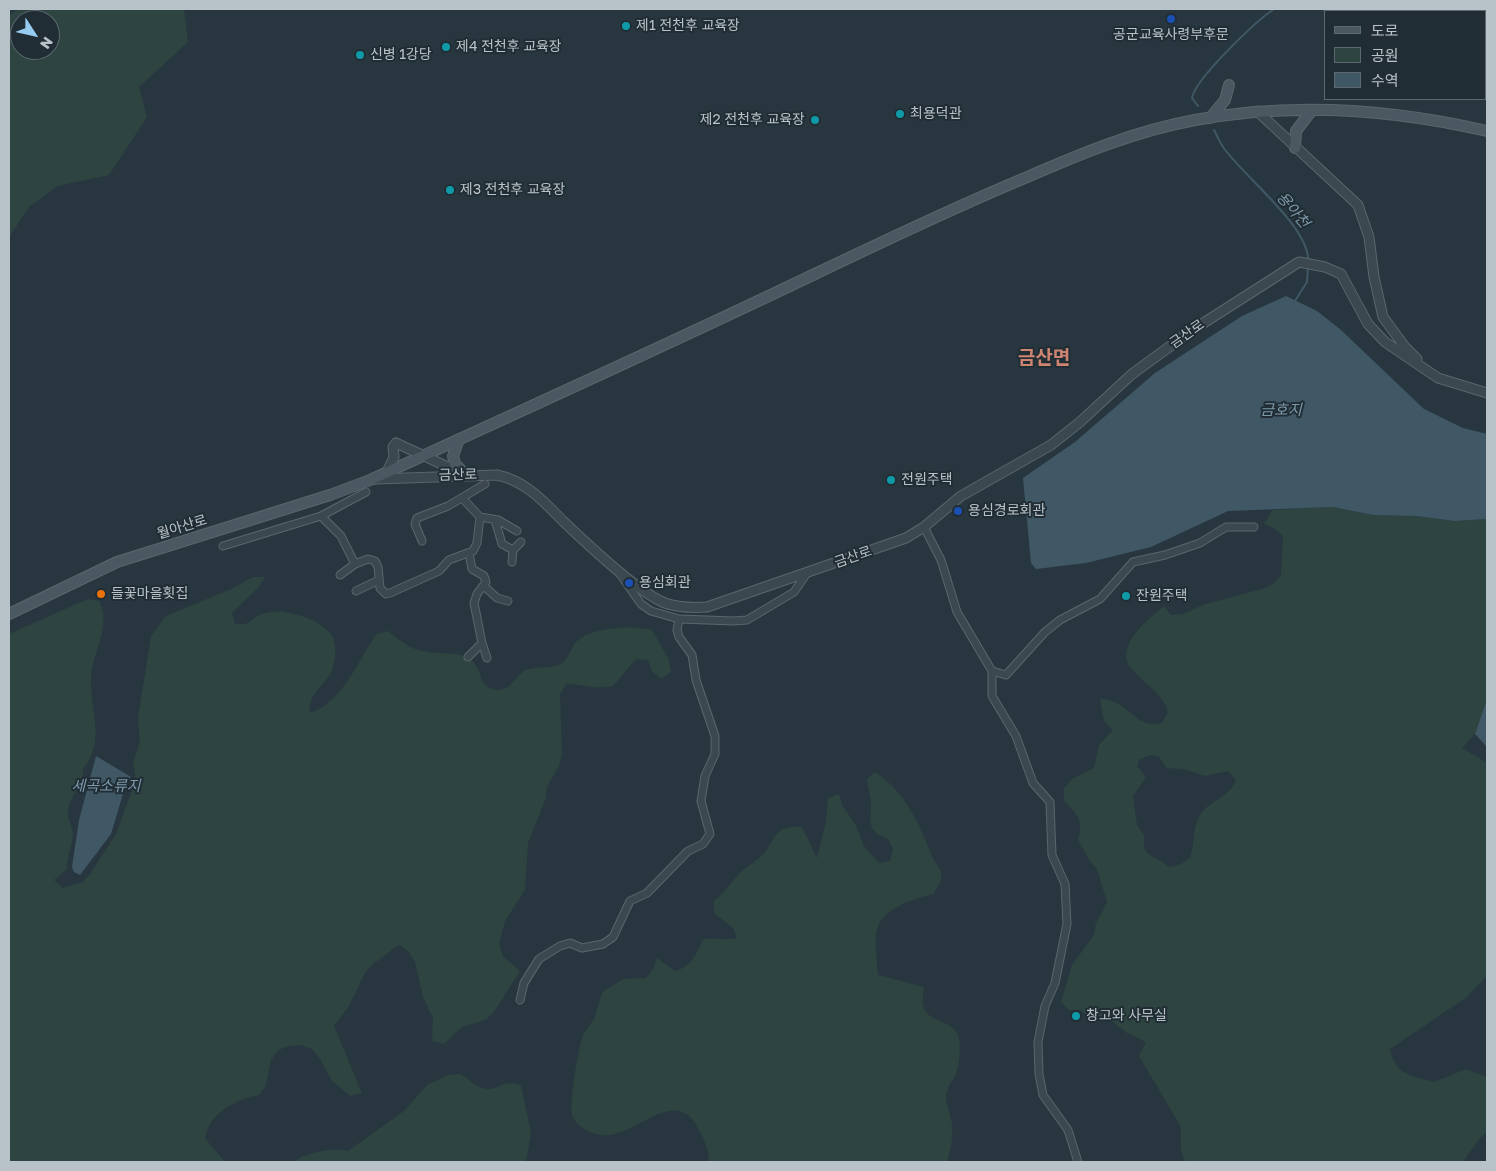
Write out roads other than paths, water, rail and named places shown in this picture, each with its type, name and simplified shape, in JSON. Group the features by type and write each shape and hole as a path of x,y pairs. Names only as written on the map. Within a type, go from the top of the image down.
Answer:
{"main road":[{"path":"1210,118 1225,100 1229,85"},
{"path":"1295,148 1296,131 1312,110"},
{"name":"월아산로","path":"9,614 117,562 330,495 370,480 723,318 948,210 1107,142 1194,120 1257,112 1312,110 1347,110 1453,123 1487,131"},
{"path":"460,439 453,456 455,464 466,475"}],"street":[{"path":"1257,112 1358,205 1369,237 1374,277 1383,317 1405,347 1438,378 1487,393"},
{"name":"금산로","path":"370,480 497,475 516,480 525,486 579,537 619,570 664,603 684,608 706,606 893,544 924,527 961,496 1051,445 1080,422 1132,374 1190,331 1299,262 1325,267 1341,274 1368,324 1385,342 1438,378"},
{"path":"387,472 394,457 393,447 396,443 466,475"},
{"path":"422,541 415,524 417,518 462,498 485,484"},
{"path":"223,546 322,516 366,492"},
{"path":"462,498 480,516 495,520 517,531"},
{"path":"322,516 341,536 355,564"},
{"path":"340,575 355,564 368,559 375,561 383,592 390,593 439,571 449,560 469,553 477,543 480,516"},
{"path":"495,520 502,544 513,550"},
{"path":"924,527 941,560 957,612 992,671 992,696 1016,736 1033,784 1050,802 1052,855 1065,884 1067,924 1055,984 1045,1006 1038,1042 1038,1074 1043,1095 1068,1130 1078,1162"},
{"path":"992,671 1006,675 1045,632 1060,620 1100,599 1132,562 1165,555 1200,543 1226,527 1254,527"},
{"path":"512,562 513,550 521,542"},
{"path":"469,553 472,569 485,579 484,586 477,594 474,603 487,658"},
{"path":"619,570 628,588 641,604 657,614 679,619 747,620 794,592 807,573"},
{"path":"356,591 379,580"},
{"path":"484,586 497,598 508,601"},
{"path":"520,1000 524,983 539,959 560,946 570,943 582,948 603,944 613,937 630,900 647,893 688,851 703,844 708,839 710,834 701,802 705,776 715,754 715,741 696,680 692,655 679,637 677,630 679,619"},
{"path":"468,657 482,642"}],"water":[{"name":"금호지","path":"1286,296 1317,311 1341,330 1424,409 1463,428 1487,434 1487,519 1455,521 1416,516 1373,515 1333,507 1228,511 1151,547 1086,563 1036,569 1031,563 1023,478 1075,442 1155,373 1242,316"},
{"path":"1487,699 1487,747 1475,734"},
{"name":"세곡소류지","path":"96,756 131,777 123,794 111,834 80,875 74,872 72,867 79,820"}],"waterway":[{"name":"용아천","path":"1198,106 1192,98 1204,78 1241,37 1274,9"},
{"name":"용아천","path":"1214,130 1223,147 1233,159 1288,218 1306,248 1308,262"},
{"name":"용아천","path":"1295,301 1307,282 1308,266"}],"place":[{"name":"공군교육사령부후문","path":"1171,19"},
{"name":"제1 전천후 교육장","path":"626,26"},
{"name":"제4 전천후 교육장","path":"446,47"},
{"name":"신병 1강당","path":"360,55"},
{"name":"최용덕관","path":"900,114"},
{"name":"제2 전천후 교육장","path":"815,120"},
{"name":"제3 전천후 교육장","path":"450,190"},
{"name":"전원주택","path":"891,480"},
{"name":"용심경로회관","path":"958,511"},
{"name":"용심회관","path":"629,583"},
{"name":"들꽃마을횟집","path":"101,594"},
{"name":"잔원주택","path":"1126,596"},
{"name":"창고와 사무실","path":"1076,1016"}],"district":[{"name":"금산면","path":"1044,358"}]}
